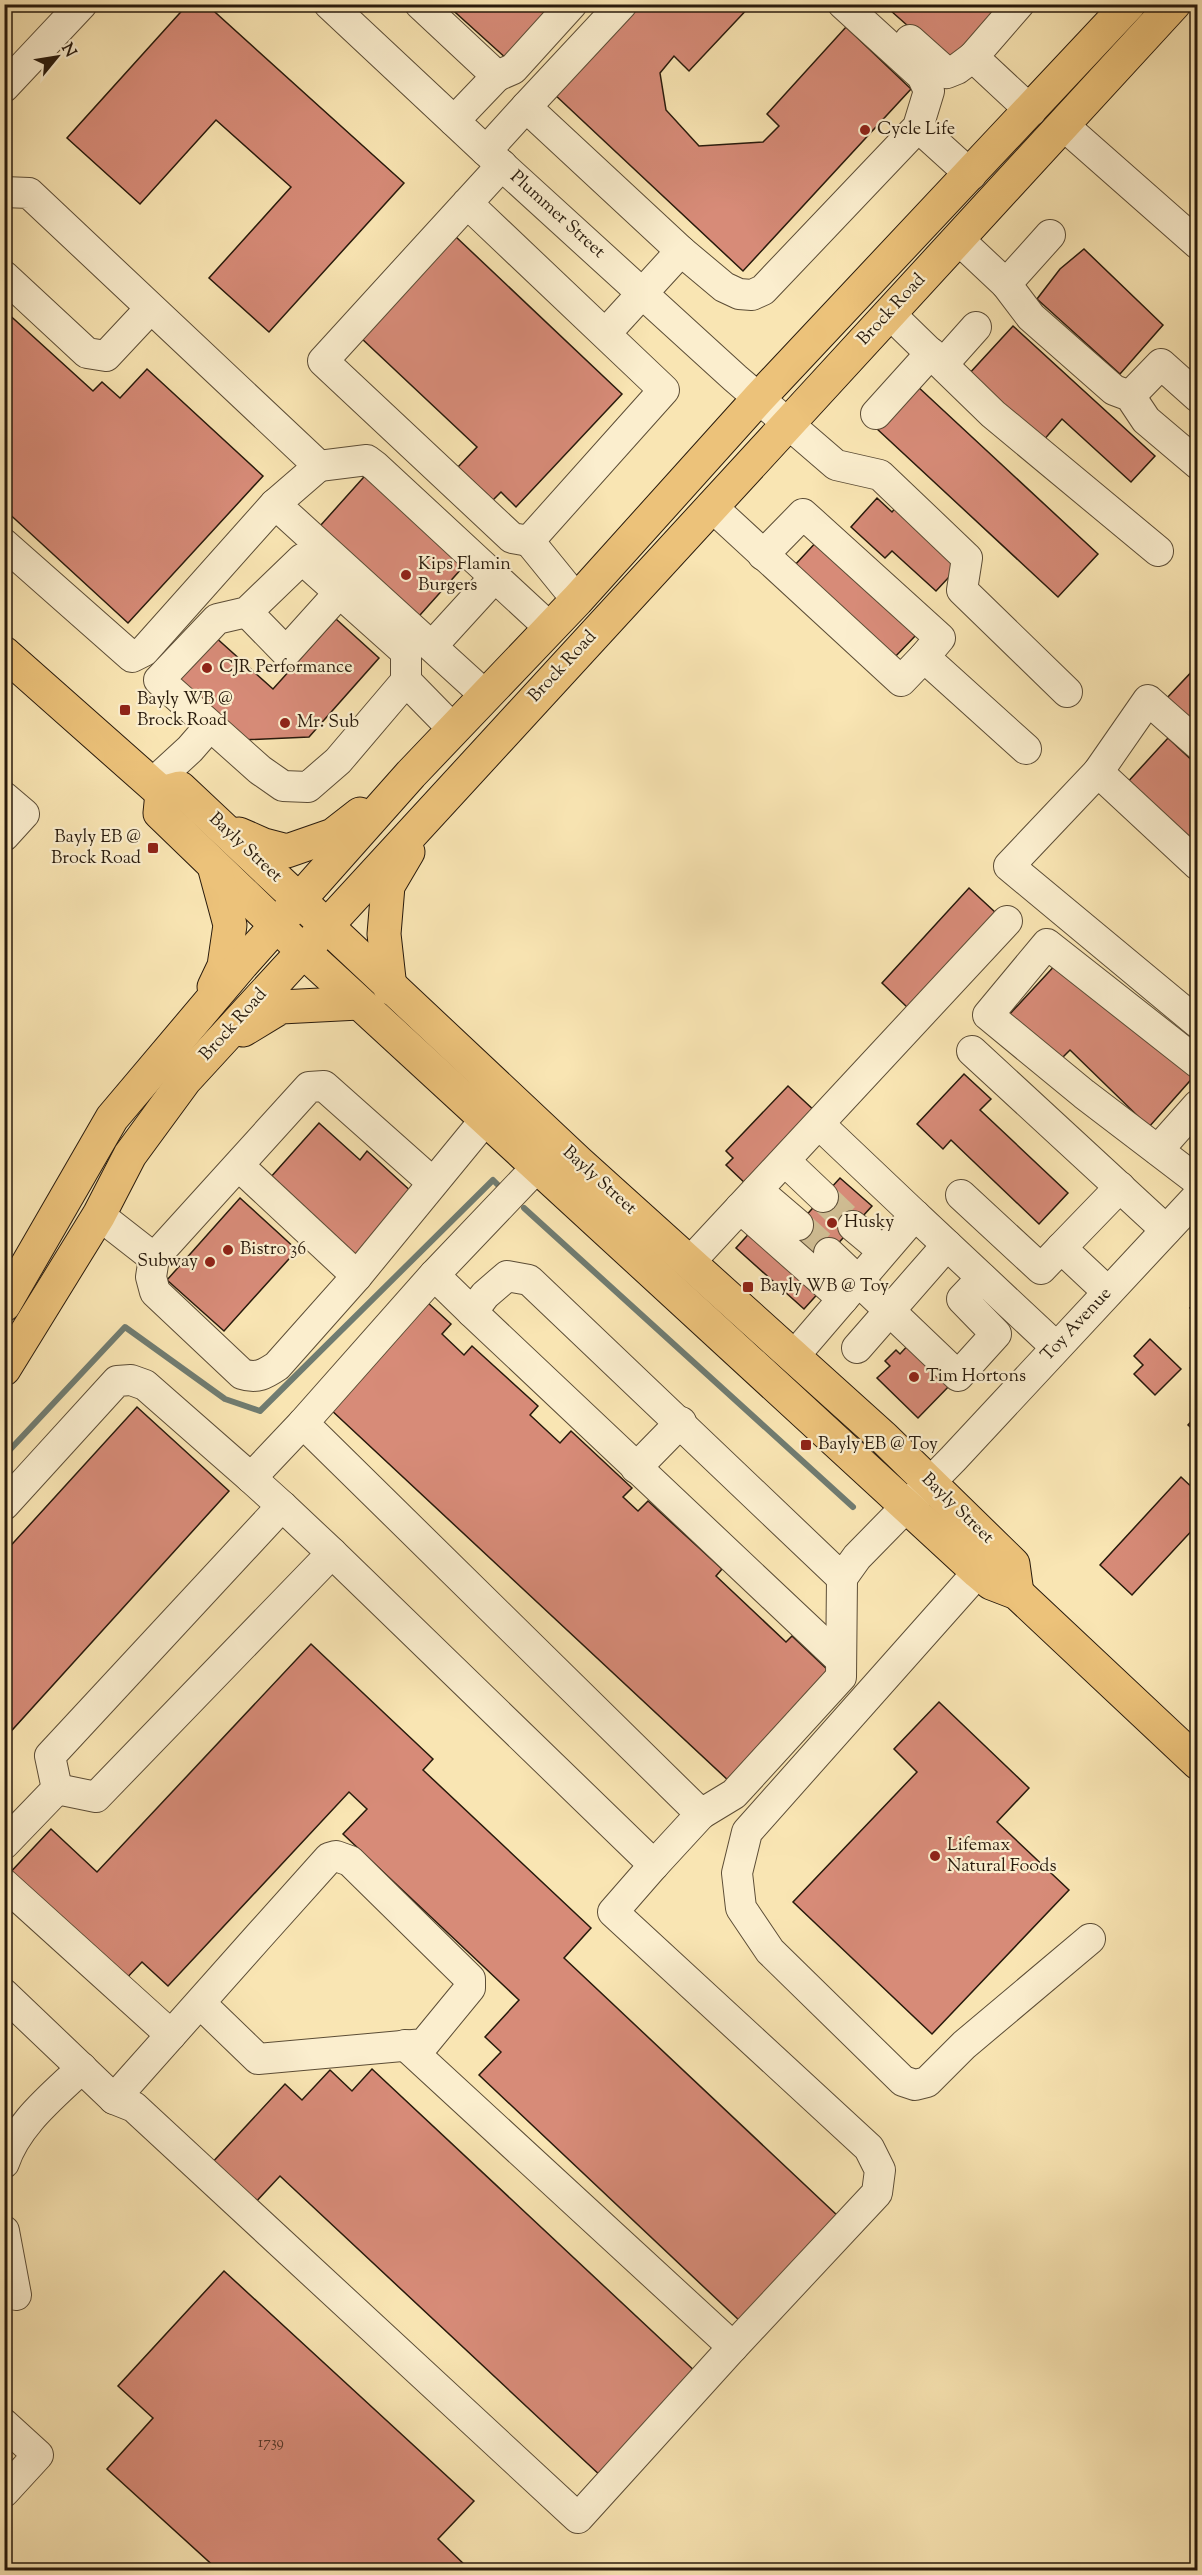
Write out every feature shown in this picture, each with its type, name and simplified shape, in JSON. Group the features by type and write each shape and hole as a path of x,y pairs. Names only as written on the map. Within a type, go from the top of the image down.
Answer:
{"main road":[{"name":"Brock Road","path":"4,1305 112,1118 206,1005 411,774 577,600 759,398 971,175 1129,4"},
{"name":"Brock Road","path":"4,1370 99,1215 130,1155 185,1080 1174,4"},
{"path":"4,652 157,788"},
{"path":"223,826 264,845 286,851 333,835 411,774"},
{"name":"Bayly Street","path":"1017,1593 1013,1564 930,1482 390,988 223,826 180,788 157,788 160,813 303,951 978,1572 991,1583 1017,1593 1197,1763"},
{"path":"390,988 384,934 388,886 435,806"},
{"path":"206,1005 224,966 230,925 213,864"},
{"path":"185,1080 251,1024 281,1006 359,1003"}],"street":[{"path":"4,87 82,4"},
{"name":"Plummer Street","path":"329,4 642,293 836,465 880,475 967,558 962,590 1067,692"},
{"path":"420,4 497,76"},
{"path":"454,121 497,76 513,69 572,4"},
{"path":"577,600 529,541 512,538 323,361 467,203 526,107 622,4"},
{"path":"526,107 681,251 724,287 739,294 752,295 763,290 918,127 929,91 922,76 843,4"},
{"path":"870,4 947,73 957,69 973,57 1019,4"},
{"path":"973,57 1030,111"},
{"path":"1063,125 1197,244"},
{"path":"918,127 971,175"},
{"path":"4,192 29,193 319,466"},
{"path":"467,203 664,390 529,541"},
{"path":"1006,284 1050,235"},
{"path":"958,239 1006,284 1031,317 1114,390 1130,396 1146,420 1197,464"},
{"path":"606,333 681,251"},
{"path":"4,276 87,353 106,356 150,309"},
{"path":"889,313 993,414 1158,550"},
{"path":"876,414 976,327"},
{"path":"1130,396 1161,364 1197,397"},
{"path":"4,544 132,657 144,651 275,504 319,466 367,460 550,628"},
{"path":"275,504 486,696"},
{"path":"711,506 763,555 902,681 940,638 803,514 763,555"},
{"path":"302,559 340,592 406,652 406,681 338,761 308,787 283,786 260,770 159,680 217,619 247,612 302,559"},
{"path":"432,646 495,577"},
{"path":"247,612 286,652 340,592"},
{"path":"924,657 1026,749"},
{"path":"406,681 454,730"},
{"path":"1197,744 1148,700 1098,772 1009,866 1197,1023"},
{"path":"157,788 210,726"},
{"path":"1098,772 1197,865"},
{"path":"4,797 24,814 4,836"},
{"path":"689,1263 1007,921"},
{"path":"1197,1063 1047,944 988,1016 1197,1181"},
{"path":"972,1051 1166,1230"},
{"path":"432,1182 324,1086 309,1087 154,1258 151,1277 155,1292 242,1374 250,1377 263,1376 277,1366 357,1276 485,1120"},
{"path":"1158,1150 1197,1105"},
{"path":"819,1124 1056,1347"},
{"path":"784,1161 823,1197"},
{"path":"239,1166 357,1276"},
{"path":"251,1478 434,1275 537,1167"},
{"path":"961,1195 1041,1269 1120,1187"},
{"name":"Toy Avenue","path":"842,1578 857,1557 1197,1196"},
{"path":"749,1199 798,1225"},
{"path":"749,1199 851,1290 890,1310 958,1376 996,1334 962,1299 982,1278"},
{"path":"99,1215 154,1258"},
{"path":"794,1356 915,1215"},
{"path":"853,1226 883,1251"},
{"path":"857,1348 947,1245"},
{"path":"1061,1248 1108,1292"},
{"path":"829,1253 851,1290"},
{"path":"434,1275 841,1660"},
{"path":"4,1994 114,2098 135,2107 578,2518 877,2193 880,2170 869,2148 613,1912 701,1814 734,1794 841,1677 842,1578 530,1280 507,1276 485,1295 472,1312"},
{"path":"4,1505 117,1381 131,1380 145,1385 332,1553 654,1865"},
{"path":"636,1468 681,1422"},
{"path":"303,1423 701,1814"},
{"path":"57,1789 50,1756 282,1506"},
{"path":"57,1789 96,1797 332,1553"},
{"path":"978,1572 747,1832 737,1872 741,1908 770,1951 903,2081 915,2085 927,2082 964,2044 1090,1939"},
{"path":"4,1844 57,1789"},
{"path":"114,2098 329,1858 336,1856 350,1861 470,1979 470,1988 424,2044 258,2059 200,2003"},
{"path":"4,1884 171,2035"},
{"path":"405,2045 733,2347"},
{"path":"4,2163 10,2147 22,2130 82,2068"},
{"path":"4,2231 16,2295"},
{"path":"4,2424 38,2455 4,2492"}],"building":[{"path":"188,4 206,4 404,183 269,332 209,278 291,187 216,120 140,204 67,138"},
{"path":"446,4 557,4 508,60"},
{"path":"637,4 752,4 689,71 674,56 660,73 666,110 699,146 763,142 779,126 767,114 846,27 911,89 743,271 553,93"},
{"path":"896,4 1007,4 951,64 891,11"},
{"path":"455,236 622,394 516,507 501,492 493,500 458,467 477,447 360,337"},
{"path":"1084,249 1163,325 1120,374 1037,299 1060,269"},
{"path":"4,310 93,391 102,382 120,398 147,369 263,476 128,623 4,509"},
{"path":"1013,326 1155,456 1131,482 1062,419 1042,442 968,375"},
{"path":"916,385 1098,554 1058,597 876,428"},
{"path":"371,469 471,558 412,624 312,535"},
{"path":"877,498 892,512 898,505 962,563 936,591 892,551 885,558 851,527"},
{"path":"819,539 918,633 893,659 794,566"},
{"path":"336,619 379,658 309,737 242,740 174,678 213,635 273,689"},
{"path":"1198,665 1198,728 1166,699"},
{"path":"1168,738 1198,766 1198,854 1125,785"},
{"path":"969,888 996,913 908,1008 882,983"},
{"path":"1059,961 1196,1074 1149,1127 1070,1050 1058,1062 1008,1016"},
{"path":"964,1074 991,1099 980,1110 1068,1193 1039,1224 951,1140 943,1149 917,1124"},
{"path":"788,1086 817,1113 748,1186 726,1165 733,1158 726,1151"},
{"path":"319,1123 360,1160 367,1151 414,1194 357,1257 270,1178"},
{"path":"840,1178 872,1206 814,1270 782,1242"},
{"path":"240,1198 297,1250 224,1331 167,1280"},
{"path":"754,1228 822,1289 804,1309 736,1248"},
{"path":"1198,1300 1198,1314 1190,1308"},
{"path":"427,1302 451,1324 442,1334 464,1355 472,1346 538,1406 530,1415 560,1443 571,1431 632,1488 623,1497 638,1511 648,1501 722,1569 716,1576 786,1642 792,1636 831,1673 730,1782 329,1408"},
{"path":"1150,1339 1181,1369 1155,1395 1134,1374 1143,1365 1134,1356"},
{"path":"911,1342 952,1383 918,1418 877,1378 890,1366 885,1361 896,1350 900,1354"},
{"path":"137,1407 229,1491 4,1739 4,1553"},
{"path":"1198,1414 1198,1434 1188,1425"},
{"path":"1181,1477 1198,1493 1198,1524 1132,1595 1100,1565"},
{"path":"311,1644 433,1759 423,1770 591,1928 564,1958 839,2217 741,2322 479,2075 501,2052 485,2037 519,2000 343,1834 367,1809 349,1792 168,1986 142,1962 120,1985 6,1877 51,1829 97,1872"},
{"name":"Lifemax Natural Foods","path":"939,1702 1029,1788 997,1822 1069,1890 932,2034 793,1902 917,1772 894,1749"},
{"path":"372,2069 699,2375 603,2478 280,2176 253,2205 210,2165 285,2084 302,2100 330,2070 352,2091"},
{"path":"224,2271 474,2501 438,2539 470,2570 218,2570 107,2469 153,2418 118,2386"}],"waterway":[{"path":"4,1456 125,1327 225,1399 260,1411 493,1180 498,1185"},
{"path":"524,1208 853,1507"}],"tunnel":[{"path":"823,1197 853,1226"},
{"path":"798,1225 829,1253"}],"place":[{"name":"Cycle Life","path":"865,130"},
{"name":"Kips Flamin Burgers","path":"406,575"},
{"name":"CJR Performance","path":"207,668"},
{"name":"Bayly WB @ Brock Road","path":"125,710"},
{"name":"Mr. Sub","path":"285,723"},
{"name":"Bayly EB @ Brock Road","path":"153,848"},
{"name":"Husky","path":"832,1223"},
{"name":"Bistro 36","path":"228,1250"},
{"name":"Subway","path":"210,1262"},
{"name":"Bayly WB @ Toy","path":"748,1287"},
{"name":"Tim Hortons","path":"914,1377"},
{"name":"Bayly EB @ Toy","path":"806,1445"},
{"name":"Lifemax Natural Foods","path":"935,1856"}]}
